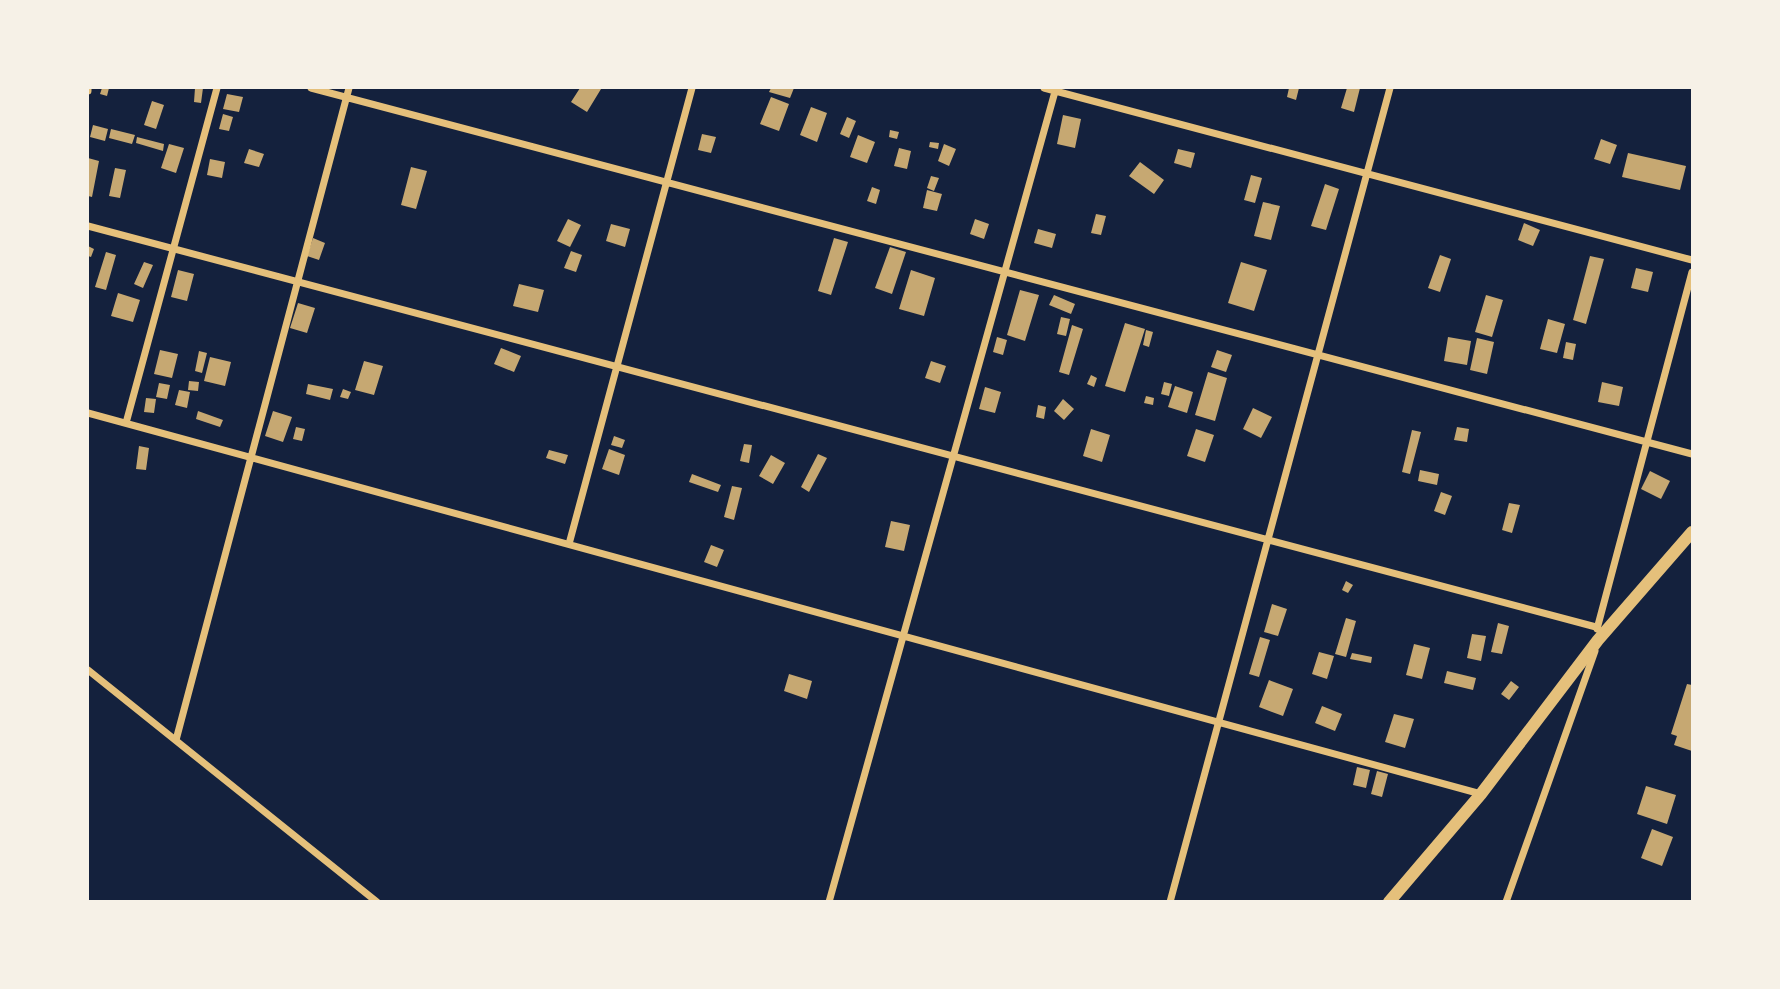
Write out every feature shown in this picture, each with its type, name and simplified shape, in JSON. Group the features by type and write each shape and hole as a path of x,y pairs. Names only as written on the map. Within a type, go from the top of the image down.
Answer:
{"street":[{"path":"126,423 217,88"},
{"path":"311,88 1692,454"},
{"path":"176,740 349,88"},
{"path":"569,544 692,88"},
{"path":"1044,88 1056,89 1692,260"},
{"path":"1170,901 1390,88"},
{"path":"829,901 1056,89"},
{"path":"88,226 1268,540 1597,634"},
{"path":"1506,901 1597,634 1692,272"},
{"path":"88,413 1481,794"},
{"path":"1389,901 1481,794 1597,634 1692,532"},
{"path":"88,670 377,901"}],"building":[{"path":"102,88 109,88 107,96 100,94"},
{"path":"195,88 203,88 201,103 194,102"},
{"path":"580,88 601,89 587,112 571,102"},
{"path":"771,88 794,88 790,98 769,92"},
{"path":"1289,88 1299,88 1296,100 1287,97"},
{"path":"1347,88 1360,88 1354,112 1341,108"},
{"path":"227,94 243,97 239,112 223,109"},
{"path":"771,97 789,104 779,131 760,124"},
{"path":"152,101 164,105 156,129 144,125"},
{"path":"811,107 827,113 817,142 800,135"},
{"path":"223,114 233,117 229,131 219,129"},
{"path":"1063,115 1081,119 1075,148 1057,144"},
{"path":"847,117 856,121 849,138 840,134"},
{"path":"93,125 108,129 105,141 90,137"},
{"path":"111,129 135,135 132,144 109,138"},
{"path":"890,130 899,132 897,139 889,137"},
{"path":"702,134 716,137 711,153 698,150"},
{"path":"858,135 875,142 867,163 850,157"},
{"path":"137,137 164,144 163,151 136,143"},
{"path":"1601,139 1617,145 1610,164 1594,159"},
{"path":"930,142 939,143 938,149 929,147"},
{"path":"169,144 184,148 176,173 161,168"},
{"path":"944,144 956,149 949,166 938,161"},
{"path":"899,148 911,151 907,169 894,166"},
{"path":"249,149 264,154 259,167 244,163"},
{"path":"1178,149 1195,153 1191,168 1174,163"},
{"path":"1628,153 1686,166 1680,190 1622,177"},
{"path":"88,158 99,161 92,197 88,196"},
{"path":"210,159 225,162 222,178 207,175"},
{"path":"1140,162 1164,180 1154,194 1129,176"},
{"path":"411,167 427,171 416,209 401,205"},
{"path":"115,168 126,170 120,198 109,196"},
{"path":"1251,175 1262,178 1255,203 1244,200"},
{"path":"931,176 939,178 934,191 927,188"},
{"path":"1325,184 1339,189 1326,230 1311,226"},
{"path":"872,187 880,190 876,204 867,201"},
{"path":"927,190 942,194 937,211 923,208"},
{"path":"1263,202 1280,206 1271,240 1254,236"},
{"path":"1096,214 1106,216 1101,235 1091,233"},
{"path":"568,219 581,225 570,247 557,241"},
{"path":"975,219 989,224 984,239 970,234"},
{"path":"1524,223 1540,230 1533,246 1518,240"},
{"path":"611,224 630,229 625,247 606,241"},
{"path":"1038,229 1056,234 1052,248 1034,243"},
{"path":"313,238 325,243 319,260 307,256"},
{"path":"834,238 848,242 831,295 818,291"},
{"path":"88,246 94,249 91,257 88,256"},
{"path":"890,247 906,252 892,294 875,288"},
{"path":"571,251 582,255 576,272 564,268"},
{"path":"106,252 116,255 106,290 95,287"},
{"path":"1440,255 1451,259 1440,292 1428,288"},
{"path":"1590,256 1604,259 1586,324 1573,320"},
{"path":"144,262 153,265 143,288 134,284"},
{"path":"1241,262 1267,270 1254,311 1228,303"},
{"path":"1636,268 1653,272 1648,292 1631,288"},
{"path":"178,270 194,274 187,301 171,297"},
{"path":"911,270 935,278 924,316 899,309"},
{"path":"519,284 544,290 538,312 513,306"},
{"path":"1020,290 1039,295 1025,341 1007,335"},
{"path":"118,293 140,300 133,322 111,316"},
{"path":"1054,295 1075,304 1071,314 1049,305"},
{"path":"1486,295 1503,300 1492,337 1475,332"},
{"path":"298,303 315,308 307,333 290,328"},
{"path":"1061,317 1070,319 1066,336 1057,334"},
{"path":"1548,319 1565,324 1557,353 1540,349"},
{"path":"1125,323 1145,329 1125,392 1105,386"},
{"path":"1072,325 1083,329 1069,375 1059,372"},
{"path":"1146,330 1153,332 1149,347 1143,345"},
{"path":"997,337 1007,340 1003,355 993,352"},
{"path":"1448,337 1471,341 1467,365 1444,361"},
{"path":"1477,338 1494,342 1487,374 1470,370"},
{"path":"1566,342 1576,344 1573,360 1563,358"},
{"path":"501,348 521,356 514,372 494,364"},
{"path":"160,350 178,354 172,378 154,374"},
{"path":"1217,350 1232,355 1226,372 1211,367"},
{"path":"199,351 207,353 202,373 195,371"},
{"path":"210,357 231,362 225,386 204,381"},
{"path":"364,361 383,366 374,395 355,390"},
{"path":"931,361 946,366 940,383 925,378"},
{"path":"1208,372 1227,378 1215,421 1195,415"},
{"path":"1091,375 1097,378 1094,387 1087,384"},
{"path":"189,381 199,382 198,391 188,390"},
{"path":"1164,382 1172,384 1169,396 1161,394"},
{"path":"1602,382 1623,387 1619,406 1598,402"},
{"path":"159,383 170,385 167,399 156,397"},
{"path":"308,384 333,389 330,400 306,394"},
{"path":"1175,386 1193,392 1187,413 1168,407"},
{"path":"985,387 1001,392 995,413 979,409"},
{"path":"343,389 351,392 348,399 340,397"},
{"path":"179,390 190,392 187,408 175,405"},
{"path":"1146,396 1154,398 1153,405 1144,403"},
{"path":"146,398 156,399 154,413 144,412"},
{"path":"1063,399 1074,409 1064,420 1054,411"},
{"path":"1038,405 1046,407 1044,419 1036,417"},
{"path":"1253,408 1272,417 1261,438 1243,429"},
{"path":"198,411 223,420 220,427 196,419"},
{"path":"273,411 292,417 283,442 265,436"},
{"path":"296,427 305,429 302,441 293,439"},
{"path":"1457,427 1469,429 1467,442 1454,440"},
{"path":"1091,429 1110,435 1102,462 1083,456"},
{"path":"1196,429 1214,435 1205,462 1187,456"},
{"path":"1412,430 1421,432 1410,474 1402,472"},
{"path":"614,436 625,440 622,448 611,445"},
{"path":"744,444 752,445 749,463 740,461"},
{"path":"139,446 149,448 146,470 136,469"},
{"path":"609,449 625,455 619,475 602,469"},
{"path":"549,450 568,455 565,464 546,458"},
{"path":"818,454 827,458 809,492 801,487"},
{"path":"771,455 785,463 773,484 759,476"},
{"path":"1420,470 1439,474 1437,485 1418,481"},
{"path":"1650,471 1670,481 1661,499 1641,489"},
{"path":"692,474 721,485 718,492 689,482"},
{"path":"732,486 742,488 734,520 724,517"},
{"path":"1441,492 1452,496 1445,515 1434,511"},
{"path":"1509,503 1520,505 1512,533 1502,530"},
{"path":"891,521 910,525 904,551 885,547"},
{"path":"711,545 724,550 717,567 704,562"},
{"path":"1346,581 1353,585 1348,593 1342,590"},
{"path":"1272,604 1287,609 1278,636 1264,632"},
{"path":"1346,618 1356,621 1346,657 1335,654"},
{"path":"1498,623 1509,626 1502,654 1491,652"},
{"path":"1472,634 1486,636 1481,661 1467,658"},
{"path":"1260,637 1270,640 1259,677 1249,674"},
{"path":"1414,644 1430,648 1422,679 1406,675"},
{"path":"1319,652 1334,656 1327,679 1312,674"},
{"path":"1352,653 1372,657 1371,663 1350,659"},
{"path":"1447,671 1476,678 1473,690 1444,683"},
{"path":"789,674 812,681 807,699 784,691"},
{"path":"1269,680 1293,689 1283,716 1259,707"},
{"path":"1511,681 1519,687 1509,700 1501,694"},
{"path":"1687,684 1692,685 1692,751 1674,745 1677,736 1671,734"},
{"path":"1322,706 1342,714 1335,731 1315,723"},
{"path":"1394,714 1414,719 1405,748 1385,742"},
{"path":"1357,767 1370,770 1366,788 1353,785"},
{"path":"1377,771 1388,774 1382,797 1371,794"},
{"path":"1646,786 1676,795 1667,824 1637,814"},
{"path":"1652,829 1673,837 1662,866 1641,858"}]}
